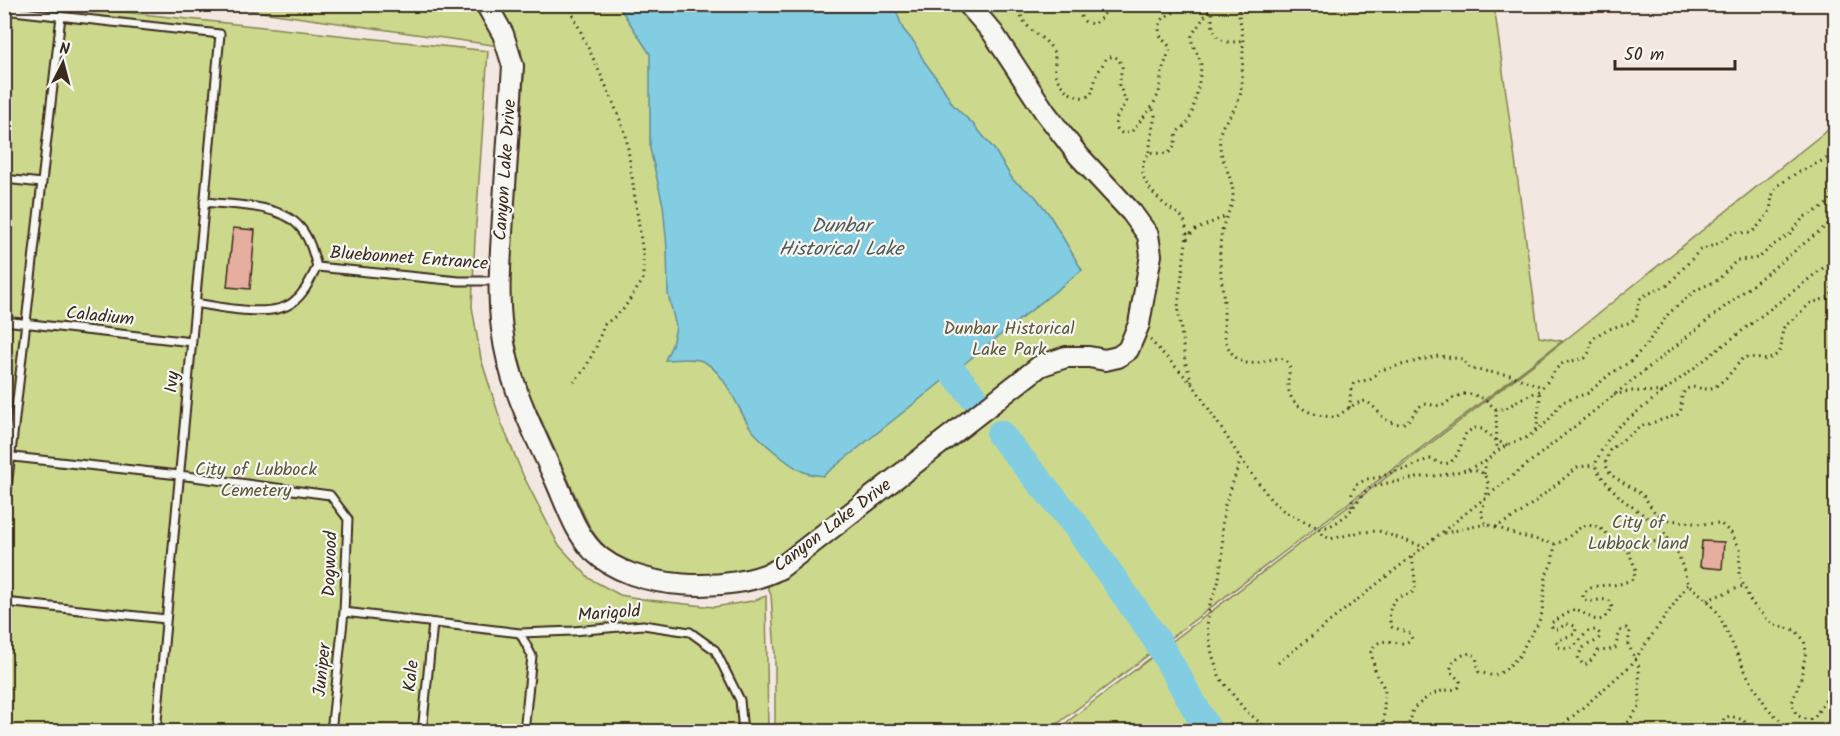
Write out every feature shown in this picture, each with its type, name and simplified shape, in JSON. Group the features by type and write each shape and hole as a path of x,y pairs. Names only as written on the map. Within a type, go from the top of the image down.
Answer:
{"street":[{"name":"Canyon Lake Drive","path":"486,4 503,34 513,66 499,300 507,360 516,393 576,528 595,552 617,567 641,577 673,583 713,585 752,580 779,569 1040,366 1066,357 1106,360 1118,357 1128,350 1139,324 1151,255 1148,235 1132,213 1078,155 1045,112 993,33 968,4"}],"lane":[{"path":"4,10 61,16 26,324 8,457 4,514"},
{"name":"Ivy","path":"61,16 220,34 156,732"},
{"path":"4,179 42,183"},
{"name":"Bluebonnet Entrance","path":"204,202 276,212 298,224 310,243 317,267 459,281 500,281"},
{"path":"195,303 236,310 259,311 291,304 307,288 317,267"},
{"name":"Caladium","path":"4,321 192,342"},
{"name":"Dogwood","path":"8,457 179,475 330,495 348,519 344,612 520,633"},
{"path":"4,602 166,619"},
{"name":"Juniper","path":"331,732 344,612"},
{"name":"Kale","path":"422,732 433,623"},
{"name":"Marigold","path":"520,633 573,632 643,625 690,632 715,650 740,700 743,732"},
{"path":"520,633 531,656 524,732"}],"path":[{"path":"568,4 626,135 643,254 643,279 622,311 604,325 591,358 574,382"},
{"path":"1018,4 1027,25 1053,50 1055,72 1060,82 1076,97 1084,98 1091,95 1097,74 1106,59 1113,56 1119,59 1122,67 1119,85 1125,101 1115,125 1123,134 1132,131 1158,98 1162,71 1170,49 1158,32 1160,22 1164,17 1180,11 1185,4"},
{"path":"1080,4 1080,16 1085,22 1091,24 1097,22 1111,4"},
{"path":"1149,153 1171,151 1177,132 1188,121 1199,89 1201,71 1199,57 1191,40 1192,34 1213,4"},
{"path":"1213,4 1212,18 1216,35 1225,42 1243,40"},
{"path":"1240,4 1238,15 1244,54 1241,89 1235,109 1222,127 1220,137 1221,154 1233,191 1233,202 1222,227 1218,255 1225,338 1231,353 1239,360 1251,364 1274,358 1285,360 1290,368 1288,389 1294,401 1309,412 1326,417 1336,417 1365,401 1371,404 1388,422 1402,424 1413,418 1423,404 1442,406 1463,394 1483,398 1496,409 1505,409 1540,389 1563,363 1585,358 1588,355 1590,343 1596,336 1606,330 1631,322 1636,317 1639,300 1668,285 1700,250 1720,243 1734,232 1749,233 1755,230 1770,211 1774,189 1780,183 1836,154"},
{"path":"1152,107 1155,115 1149,153 1142,164 1144,179 1161,201 1184,219 1186,234 1178,307 1185,361 1194,386"},
{"path":"1139,324 1148,338 1194,386 1241,459 1271,500 1285,512 1318,528 1328,527 1352,509 1368,489 1383,484 1466,470 1486,461 1507,445 1522,440 1547,422 1562,402 1588,393 1610,374 1630,362 1646,345 1664,319 1696,290 1718,280 1737,260 1760,257 1790,234 1804,217 1822,208 1829,201 1836,182"},
{"path":"1185,243 1193,231 1226,216"},
{"path":"1278,663 1836,218"},
{"path":"1793,732 1768,709 1747,675 1718,614 1707,600 1688,584 1679,556 1660,527 1623,500 1604,481 1597,470 1596,463 1608,437 1619,426 1836,258"},
{"path":"1496,527 1518,515 1578,467 1596,463 1639,427 1677,415 1682,409 1682,394 1686,388 1714,387 1727,377 1743,358 1767,360 1774,357 1781,351 1784,327 1811,303 1830,297 1832,280 1836,276"},
{"path":"1349,410 1351,387 1354,383 1371,380 1385,369 1438,356 1461,359 1470,369 1510,375 1540,389"},
{"path":"1534,431 1537,426 1540,389"},
{"path":"1612,395 1630,391 1664,392"},
{"path":"1496,409 1497,451"},
{"path":"1352,509 1352,494 1355,485 1367,479 1406,469 1426,460 1450,463 1458,455 1466,433 1474,428 1482,429 1497,441 1507,445"},
{"path":"1608,452 1605,464 1611,475"},
{"path":"1241,459 1225,505 1222,525 1223,551 1218,584 1210,604 1208,625 1212,654 1220,678 1245,710 1271,732"},
{"path":"1486,461 1484,474 1489,485 1481,514 1486,524"},
{"path":"1466,470 1479,471 1484,474"},
{"path":"1597,470 1611,475 1643,495 1654,511 1662,517 1676,521 1724,525 1740,549 1738,572 1751,602 1768,620 1777,626 1795,630 1804,640 1806,651 1801,678 1792,703 1796,714 1802,719 1812,719 1817,716 1825,701 1836,700"},
{"path":"1442,533 1486,524 1517,535 1555,544 1563,542 1581,527 1590,524 1599,527 1628,550 1636,570 1635,576 1621,584 1601,585 1588,589 1583,594 1583,598 1587,600 1608,600 1612,605 1604,617 1588,618 1580,610 1575,609 1551,623 1552,628 1557,629 1567,624 1575,626 1576,633 1557,642 1558,646 1564,648 1580,643 1588,631 1593,630 1600,634 1598,640 1585,646 1578,656 1584,665 1589,663 1598,651 1615,648 1620,631 1626,628 1630,631 1628,644 1636,658 1640,675 1640,705 1628,722 1609,732"},
{"path":"1318,528 1323,536 1330,539 1361,532 1379,531 1424,547"},
{"path":"1623,545 1633,546 1659,540 1673,545"},
{"path":"1400,732 1410,724 1413,709 1422,700 1438,692 1455,690 1459,687 1460,681 1450,672 1455,658 1471,653 1476,657 1479,672 1494,676 1504,671 1521,654 1542,613 1546,575 1552,563 1555,544"},
{"path":"1378,732 1383,727 1385,692 1376,674 1371,652 1376,644 1382,642 1405,643 1412,639 1410,633 1392,627 1389,615 1396,598 1415,590 1412,557"},
{"path":"1555,732 1631,665 1688,584"},
{"path":"1707,600 1743,586"},
{"path":"1721,732 1724,718 1730,716 1744,720 1748,732"},
{"path":"1757,732 1762,727 1769,732"}],"green space":[{"name":"City of Lubbock Cemetery","path":"4,5 58,5 488,51 472,307 481,359 501,422 523,475 558,544 590,579 620,595 714,607 752,601 766,596 768,731 5,731"},
{"name":"Dunbar Historical Lake Park","path":"211,5 1494,5 1539,337 1562,341 1048,731 775,731 775,652 771,595 759,566 724,574 683,574 632,564 613,553 600,542 590,528 526,386 512,329 509,303 524,76 521,49"},
{"name":"City of Lubbock land","path":"1835,124 1835,731 1054,732 1564,341"}],"water":[{"name":"Dunbar Historical Lake","path":"618,5 896,5 903,29 914,42 953,105 994,149 1013,180 1035,196 1049,214 1082,270 823,476 809,474 798,469 752,430 723,380 710,365 693,359 665,360 672,345 676,327 668,294 663,205 650,149 650,54"}],"building":[{"path":"233,228 255,230 250,289 227,287"},
{"path":"1702,541 1724,542 1722,569 1700,567"}],"waterway":[{"path":"925,344 974,397"},
{"path":"1000,434 1074,523 1156,639 1209,732"}]}
